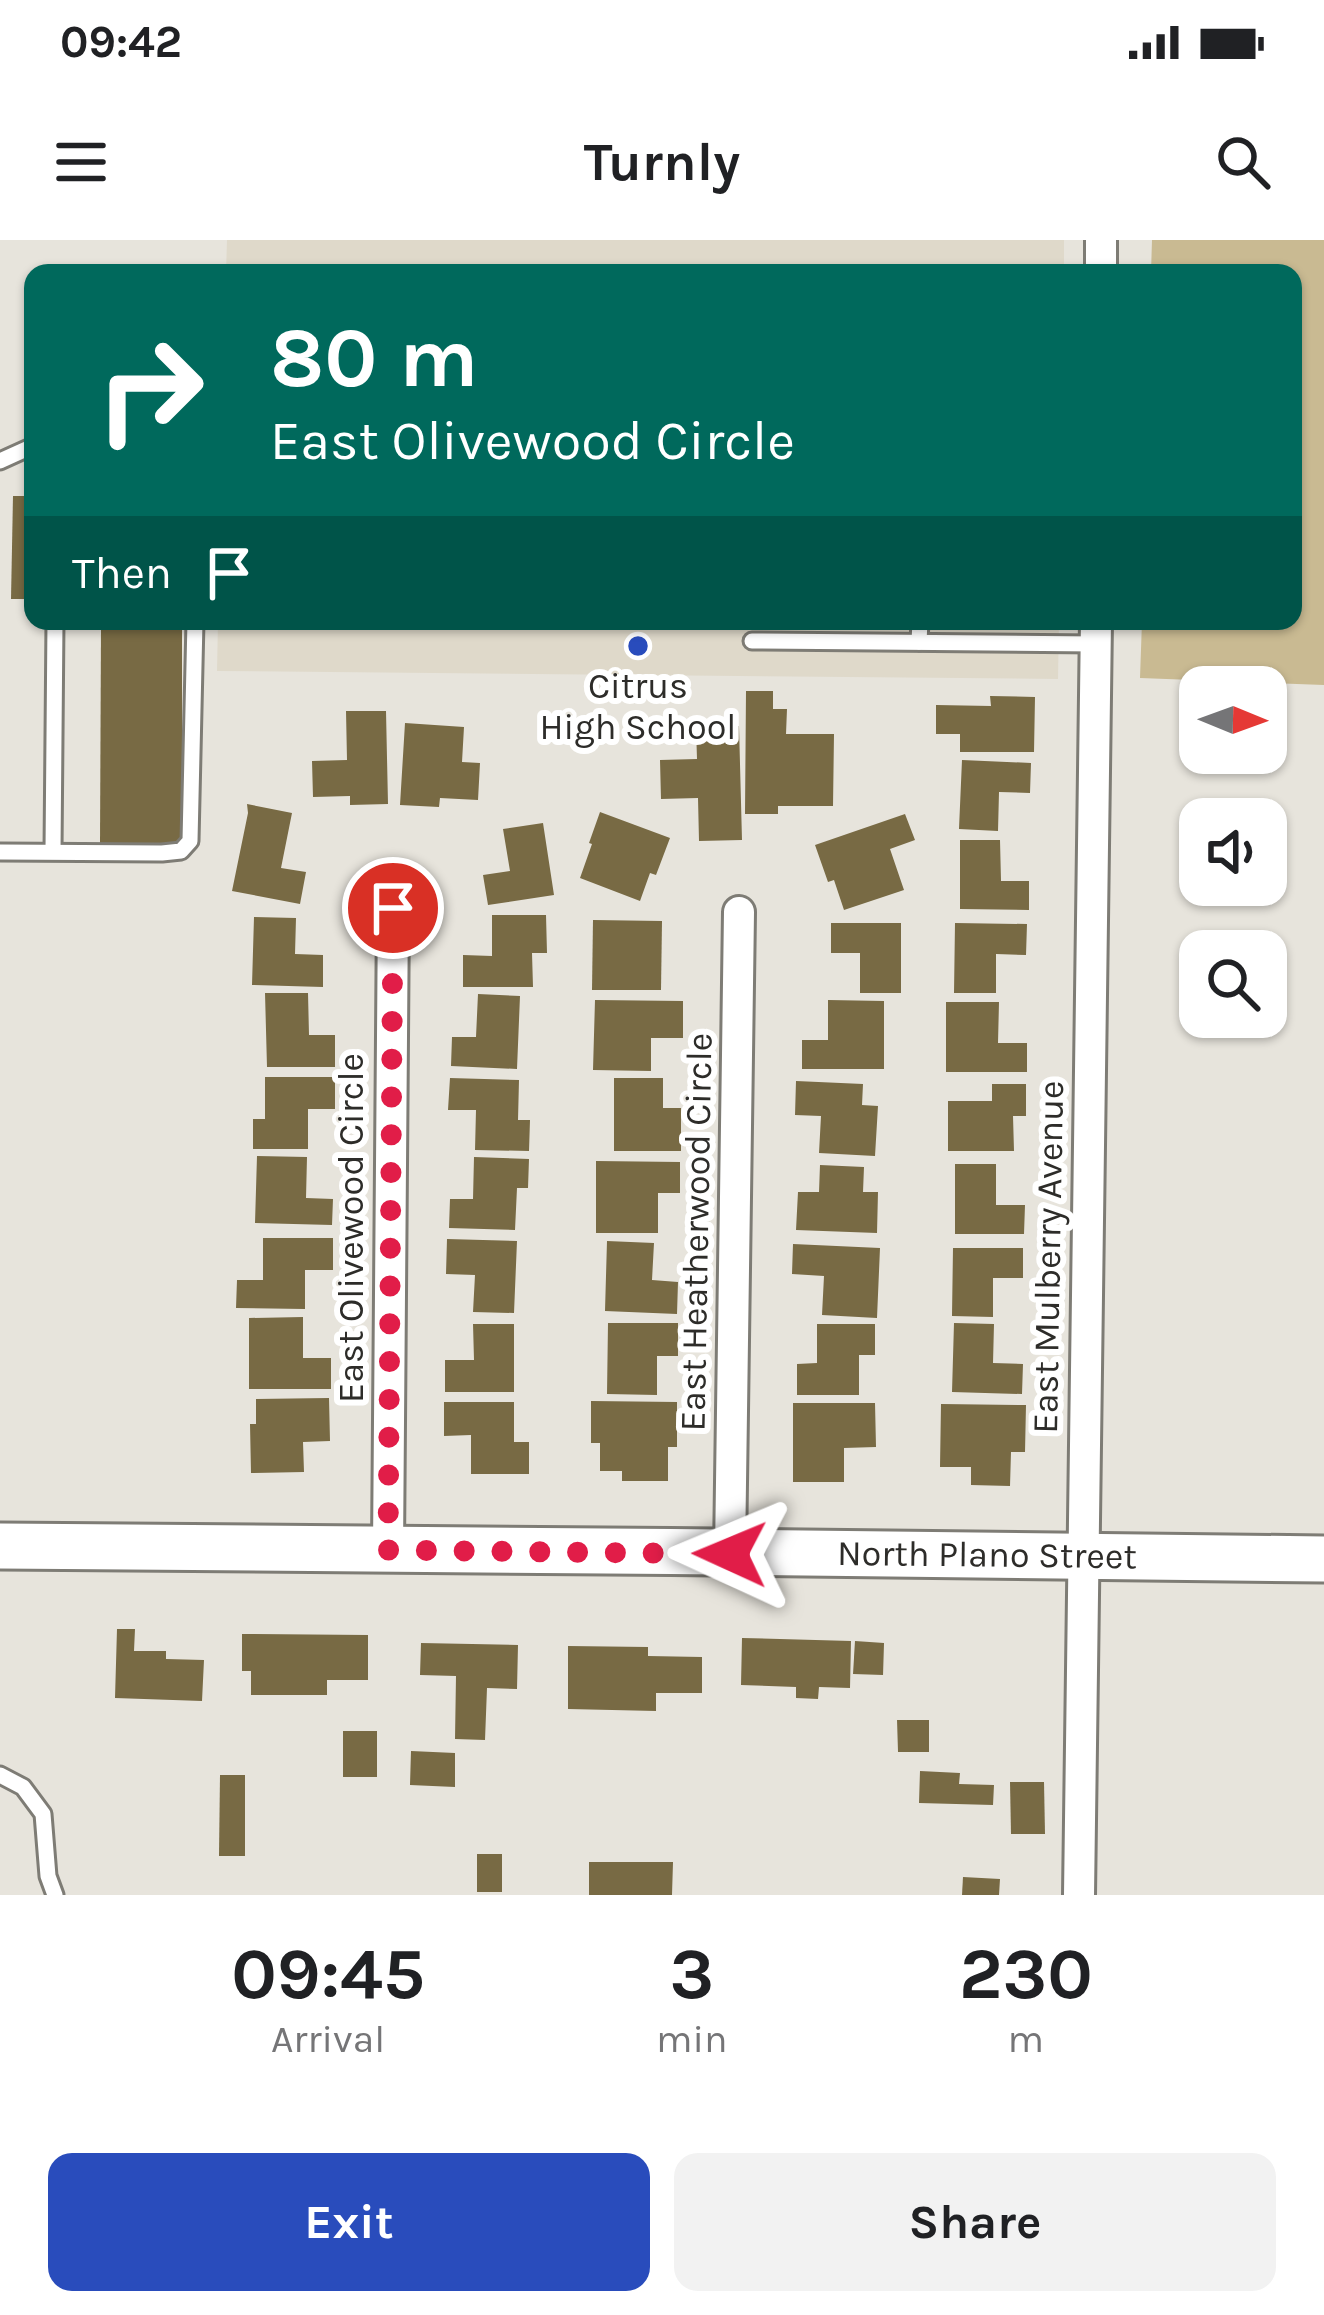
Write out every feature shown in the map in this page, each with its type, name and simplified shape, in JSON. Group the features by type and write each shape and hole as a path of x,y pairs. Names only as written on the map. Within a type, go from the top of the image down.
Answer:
{"street":[{"name":"East Mulberry Avenue","path":"1079,1895 1096,632"},
{"name":"East Olivewood Circle","path":"388,1550 393,908"},
{"name":"East Heatherwood Circle","path":"730,1554 739,912"},
{"name":"North Plano Street","path":"0,1546 1324,1559"}],"lane":[{"path":"53,851 56,630"},
{"path":"0,852 162,853 181,851 190,841 195,630"},
{"path":"920,630 920,642"},
{"path":"752,641 920,642 1096,632"},
{"path":"0,1775 23,1787 43,1814 55,1895"}],"shaded area":[{"path":"227,240 1064,240 1064,264 226,264"},
{"path":"1152,240 1324,240 1324,685 1287,684 1287,666 1179,666 1179,679 1140,678 1142,630 1302,630 1302,264 1151,264"},
{"name":"Citrus High School","path":"218,630 1059,630 1058,679 217,671"}],"building":[{"path":"13,496 24,496 24,599 11,599"},
{"path":"101,630 182,630 182,843 100,843"},
{"path":"746,691 773,691 773,709 787,709 786,734 834,734 833,806 778,806 778,814 745,814"},
{"path":"990,696 1035,697 1034,752 960,752 960,734 936,734 936,705 991,706"},
{"path":"346,711 386,711 388,804 350,805 350,796 313,797 312,761 347,760"},
{"path":"405,723 464,727 462,762 480,763 478,800 440,798 439,807 400,805"},
{"path":"739,726 742,840 699,841 698,798 661,799 660,760 697,759 696,727"},
{"path":"962,760 1031,763 1030,793 999,792 998,831 959,829"},
{"path":"247,804 292,813 281,868 306,872 300,904 232,891"},
{"path":"600,812 670,838 640,901 580,878"},
{"path":"905,814 915,840 890,849 904,890 844,910 815,845"},
{"path":"543,823 554,895 488,905 483,875 510,871 503,829"},
{"path":"960,840 1000,840 1001,881 1029,881 1029,910 960,909"},
{"path":"492,915 546,915 547,953 532,953 533,987 463,987 463,955 492,956"},
{"path":"254,917 296,918 295,954 323,955 323,987 252,985"},
{"path":"593,920 662,921 661,990 592,990"},
{"path":"831,923 901,923 901,993 860,993 860,953 831,953"},
{"path":"955,923 1027,924 1026,955 996,954 996,993 954,993"},
{"path":"265,993 308,993 309,1035 335,1035 335,1067 267,1067"},
{"path":"478,994 520,996 517,1069 451,1066 452,1037 476,1037"},
{"path":"595,1000 683,1001 683,1038 651,1038 651,1071 593,1070"},
{"path":"828,1000 884,1001 884,1069 802,1069 802,1040 828,1040"},
{"path":"946,1002 999,1002 998,1043 1027,1043 1027,1072 946,1072"},
{"path":"265,1077 335,1077 335,1109 308,1109 308,1149 253,1149 253,1119 265,1119"},
{"path":"450,1078 519,1080 518,1120 530,1120 529,1151 475,1150 476,1110 448,1110"},
{"path":"614,1078 663,1078 663,1108 681,1108 681,1151 614,1151"},
{"path":"796,1081 863,1084 862,1105 878,1106 875,1156 819,1153 821,1116 795,1115"},
{"path":"992,1084 1026,1084 1026,1116 1013,1116 1014,1151 948,1151 948,1101 992,1101"},
{"path":"257,1156 307,1157 306,1198 333,1199 332,1225 255,1223"},
{"path":"474,1157 529,1159 528,1188 517,1188 515,1230 449,1228 450,1199 473,1199"},
{"path":"596,1161 680,1162 680,1193 658,1193 658,1233 596,1233"},
{"path":"955,1164 996,1164 996,1205 1025,1205 1024,1234 955,1234"},
{"path":"820,1165 864,1167 863,1192 878,1192 877,1233 796,1230 798,1192 819,1192"},
{"path":"263,1238 333,1238 333,1270 305,1270 305,1309 236,1308 237,1280 263,1280"},
{"path":"447,1239 517,1241 514,1313 473,1312 475,1275 446,1274"},
{"path":"607,1241 654,1243 652,1280 678,1282 677,1314 605,1311"},
{"path":"793,1244 880,1248 877,1318 822,1315 824,1276 792,1274"},
{"path":"953,1248 1023,1248 1023,1278 993,1278 993,1317 952,1316"},
{"path":"303,1317 303,1358 331,1358 331,1389 249,1389 249,1318"},
{"path":"608,1323 678,1323 678,1356 657,1356 657,1395 607,1394"},
{"path":"954,1323 994,1324 993,1363 1023,1364 1022,1394 952,1392"},
{"path":"473,1324 514,1324 514,1392 445,1392 445,1360 474,1360"},
{"path":"817,1324 875,1324 875,1355 859,1355 859,1395 797,1395 797,1364 817,1363"},
{"path":"329,1398 330,1441 303,1442 304,1472 251,1473 250,1424 256,1424 256,1399"},
{"path":"591,1401 677,1402 677,1447 668,1447 668,1481 622,1481 622,1471 600,1471 600,1443 591,1443"},
{"path":"444,1402 514,1402 514,1442 529,1442 529,1474 471,1474 471,1435 444,1436"},
{"path":"793,1403 875,1403 876,1447 844,1448 844,1482 793,1482"},
{"path":"941,1404 1026,1405 1025,1452 1011,1452 1010,1486 971,1485 971,1467 940,1467"},
{"path":"117,1629 135,1629 134,1651 166,1651 166,1659 204,1660 202,1701 115,1698"},
{"path":"242,1634 368,1635 368,1680 327,1680 327,1695 251,1695 251,1671 242,1671"},
{"path":"742,1638 851,1641 850,1688 819,1687 818,1699 796,1698 796,1687 741,1685"},
{"path":"855,1641 884,1643 883,1675 853,1674"},
{"path":"421,1643 518,1645 517,1689 487,1688 485,1740 455,1739 456,1676 420,1675"},
{"path":"568,1646 648,1647 648,1656 702,1657 702,1693 656,1693 656,1711 568,1709"},
{"path":"897,1720 929,1720 929,1752 898,1752"},
{"path":"343,1731 377,1731 377,1777 343,1777"},
{"path":"411,1751 455,1753 455,1787 410,1785"},
{"path":"920,1771 960,1773 959,1784 994,1785 993,1805 919,1803"},
{"path":"220,1775 245,1775 245,1856 219,1856"},
{"path":"1010,1782 1044,1782 1045,1834 1011,1834"},
{"path":"477,1854 502,1854 502,1892 477,1892"},
{"path":"589,1862 673,1862 672,1895 589,1895"},
{"path":"963,1877 1000,1879 999,1895 962,1895"}],"place":[{"name":"Citrus High School","path":"638,646"}],"route":[{"path":"393,908 388,1550 730,1554"}]}
